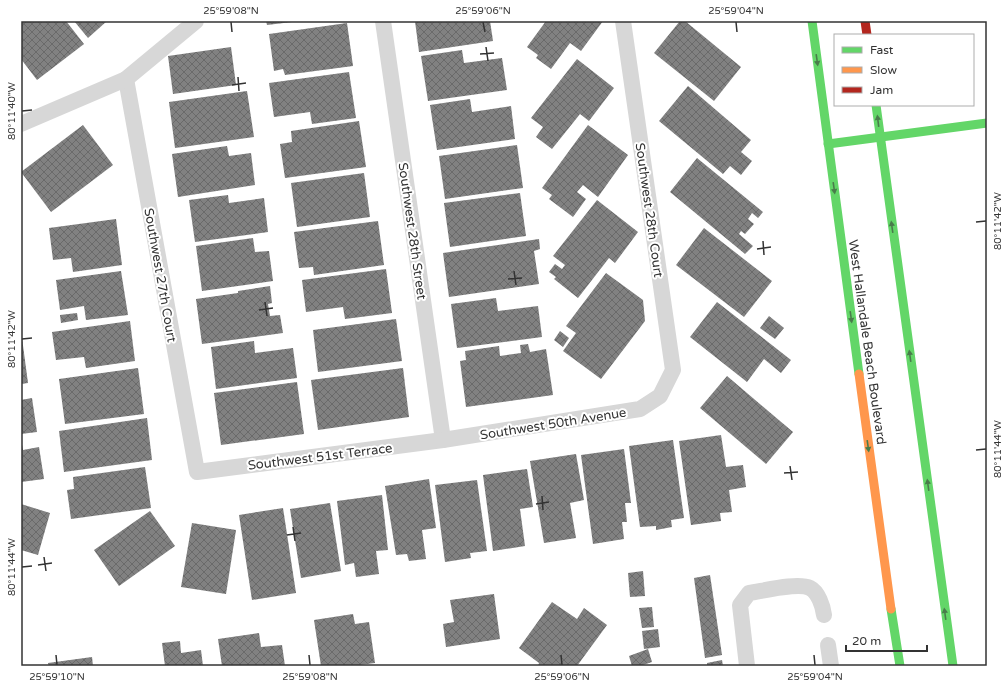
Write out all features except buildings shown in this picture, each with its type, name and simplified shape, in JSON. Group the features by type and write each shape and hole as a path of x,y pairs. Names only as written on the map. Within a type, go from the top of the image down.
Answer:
{"main road":[{"name":"West Hallandale Beach Boulevard","path":"812,21 883,554 900,666"},
{"path":"865,21 867,34"},
{"path":"876,106 953,666"},
{"path":"828,144 987,123"}],"lane":[{"path":"21,124 126,78 196,21"},
{"name":"Southwest 28th Street","path":"383,21 443,440"},
{"name":"Southwest 28th Court","path":"623,21 673,370 660,396"},
{"name":"Southwest 27th Court","path":"126,78 196,472"},
{"name":"Southwest 50th Avenue","path":"443,440 640,409 660,396"},
{"name":"Southwest 51st Terrace","path":"196,472 443,440"},
{"path":"747,666 740,605 748,594 799,585 811,588 822,603 824,615"},
{"path":"828,645 832,666"}],"traffic: fast":[{"path":"812,21 859,374"},
{"path":"876,106 953,666"},
{"path":"828,144 987,123"},
{"path":"891,609 900,666"}],"traffic: slow":[{"path":"859,374 891,609"}],"traffic: jam":[{"path":"865,21 867,34"}]}
